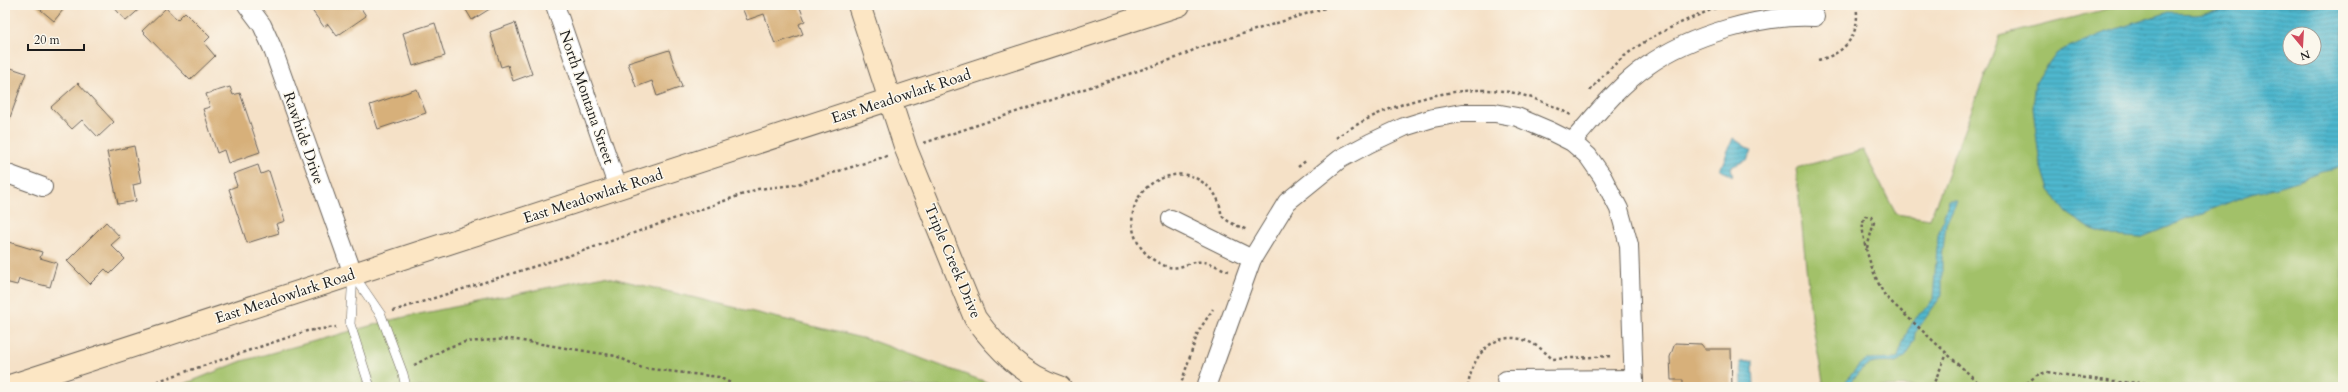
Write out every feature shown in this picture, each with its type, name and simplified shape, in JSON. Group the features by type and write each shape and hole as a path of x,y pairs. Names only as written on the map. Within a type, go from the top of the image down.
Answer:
{"main road":[{"name":"Triple Creek Drive","path":"859,5 906,149 975,318 990,338 1012,360 1031,375 1060,387"},
{"name":"East Meadowlark Road","path":"7,387 1179,5"}],"street":[{"name":"Rawhide Drive","path":"248,5 262,26 272,47 353,274"},
{"name":"North Montana Street","path":"555,5 618,188"},
{"path":"1572,142 1647,65 1691,42 1736,26 1764,20 1791,16 1815,17"},
{"path":"1206,387 1245,256 1287,202 1340,159 1404,127 1433,118 1462,113 1495,113 1517,117 1572,142 1588,156 1602,176 1619,209 1629,245 1634,383 1506,380"},
{"path":"5,174 43,186"},
{"path":"1171,219 1245,256"}],"lane":[{"path":"353,274 381,314 403,374 406,387"},
{"path":"353,274 350,324 370,387"}],"path":[{"path":"927,143 1176,58 1198,48 1334,5"},
{"path":"1818,60 1828,58 1843,49 1855,34 1858,18 1856,5"},
{"path":"1333,141 1387,110 1416,100 1442,94 1480,91 1503,92 1550,104 1571,115 1586,126"},
{"path":"381,314 577,253 758,189 794,185 882,157"},
{"path":"1297,168 1308,159"},
{"path":"1866,248 1874,222 1871,217 1865,216 1863,221 1866,248 1877,284 1886,297 1983,387"},
{"path":"1227,278 1245,256 1250,225"},
{"path":"1180,387 1198,332 1217,303"},
{"path":"140,387 307,331 350,324"},
{"path":"1468,387 1470,371 1475,358 1482,349 1501,339 1518,338 1532,341 1541,347 1552,359 1612,356"},
{"path":"428,359 465,342 510,339 616,356 642,368 719,377 738,387"},
{"path":"1932,387 1947,354"},
{"path":"2022,387 2037,375 2047,372 2114,382 2148,384 2157,387"}],"green space":[{"path":"2122,5 2343,5 2343,387 1824,387 1811,316 1796,168 1863,150 1896,214 1930,219 2000,36"},
{"path":"604,276 870,340 1000,387 177,387 242,361 395,319"}],"water":[{"path":"2262,5 2343,5 2343,167 2322,171 2288,184 2245,196 2140,238 2113,236 2091,229 2067,213 2049,190 2039,158 2033,108 2036,81 2057,53 2107,32 2165,13 2197,14"},
{"path":"1733,138 1752,151 1747,160 1731,167 1733,176 1720,170"},
{"path":"1949,200 1957,200 1946,224 1942,259 1942,295 1915,333 1914,340 1906,355 1897,363 1879,363 1867,366 1858,373 1847,387 1841,387 1859,365 1866,360 1897,359 1908,330 1918,315 1925,310 1933,299 1938,235"},
{"path":"1753,361 1754,387 1742,387 1741,362"}],"building":[{"path":"35,5 67,5 54,21"},
{"path":"112,5 144,5 126,21"},
{"path":"308,5 359,5 366,16 337,36 328,24 324,27"},
{"path":"463,5 496,5 472,20"},
{"path":"741,5 799,5 805,21 799,24 803,34 775,44 764,14 747,20"},
{"path":"166,8 177,20 185,12 210,37 204,43 215,56 190,80 142,31"},
{"path":"435,23 445,56 413,66 403,33"},
{"path":"515,23 532,74 513,81 508,65 501,67 490,32"},
{"path":"669,50 682,87 657,96 652,81 636,87 628,63"},
{"path":"5,66 26,73 8,123 5,122"},
{"path":"78,83 114,122 98,137 82,120 72,129 51,107"},
{"path":"230,87 233,95 240,93 260,152 228,163 224,150 217,153 203,109 210,107 206,94"},
{"path":"417,89 426,113 378,129 370,105"},
{"path":"134,146 141,183 133,185 136,201 118,204 107,152"},
{"path":"258,165 261,174 269,171 285,221 276,224 279,233 247,243 229,189 237,186 233,174"},
{"path":"106,222 120,237 111,245 125,259 110,274 105,269 90,284 67,261"},
{"path":"5,241 42,252 40,258 57,263 50,287 19,279 17,285 5,282"},
{"path":"1675,343 1701,344 1705,349 1731,349 1732,387 1683,387 1683,380 1671,380 1670,357"}]}
